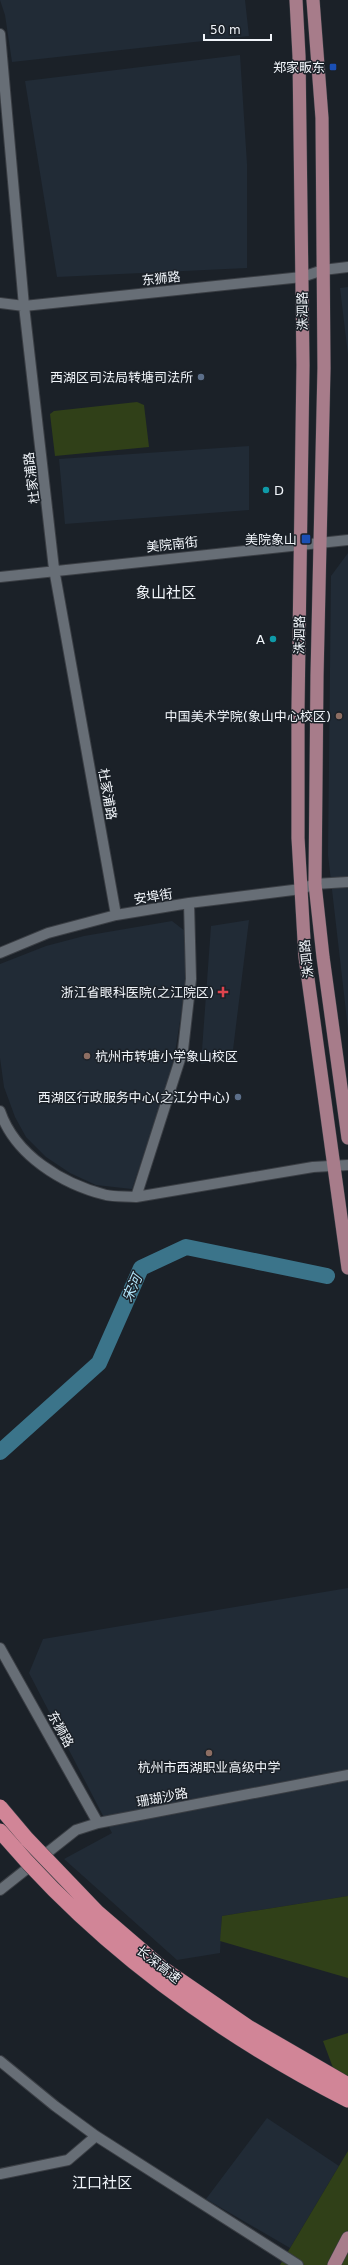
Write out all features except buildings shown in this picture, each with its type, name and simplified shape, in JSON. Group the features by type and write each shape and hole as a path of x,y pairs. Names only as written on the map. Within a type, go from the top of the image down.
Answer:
{"highway":[{"name":"长深高速","path":"0,1807 27,1839 97,1912 162,1968 248,2027 348,2085"},
{"name":"长深高速","path":"0,1831 23,1858 86,1920 152,1978 241,2038 348,2100"}],"main road":[{"name":"洙泗路","path":"296,0 300,63 303,365 298,710 301,890 305,957 348,1268"},
{"name":"洙泗路","path":"313,0 322,118 324,368 317,676 315,884 323,957 348,1138"},
{"path":"334,2265 348,2238"}],"street":[{"name":"杜家浦路","path":"0,34 3,100 24,306 54,569 116,915"},
{"name":"东狮路","path":"0,303 24,306 302,277 323,270 348,267"},
{"name":"美院南街","path":"0,577 54,569 348,540"},
{"name":"安埠街","path":"0,953 48,933 116,915 189,903 301,890 315,884 348,882"},
{"path":"136,1197 183,1050 191,980 189,903"},
{"path":"0,1111 5,1125 18,1144 46,1167 82,1187 107,1195 136,1197 313,1167 348,1165"},
{"name":"东狮路","path":"0,1648 98,1823"},
{"name":"珊瑚沙路","path":"0,1890 76,1830 98,1823 348,1775"},
{"path":"0,2061 55,2106 96,2136 298,2265"},
{"path":"0,2174 68,2160 96,2136"}],"shaded area":[{"path":"0,0 245,0 249,36 12,62 5,15"},
{"path":"240,55 247,164 247,268 57,277 25,81"},
{"path":"348,287 348,355 340,288"},
{"path":"249,446 249,510 65,524 59,459"},
{"name":"中国美术学院(象山中心校区)","path":"348,553 348,1029 328,855 331,576"},
{"name":"浙江省眼科医院(之江院区)","path":"249,920 232,1058 201,1064 211,926"},
{"name":"杭州市转塘小学象山校区","path":"172,921 185,931 186,982 175,1053 167,1085 132,1189 96,1185 70,1173 46,1157 26,1137 15,1117 4,1087 0,1058 0,964 46,946 84,936"},
{"name":"杭州市西湖职业高级中学","path":"348,1588 348,1896 222,1916 220,1953 177,1960 64,1859 112,1833 29,1673 43,1639"},
{"path":"267,2118 339,2166 290,2248 206,2199"}],"green space":[{"path":"137,402 144,405 149,447 55,456 50,414 54,411"},
{"path":"348,1896 348,1978 220,1941 222,1916"},
{"path":"348,2033 348,2108 323,2041"},
{"path":"348,2151 348,2265 280,2265 339,2166"}],"waterway":[{"name":"宋河","path":"0,1452 99,1363 141,1268 186,1247 327,1276"}],"place":[{"name":"郑家畈东","path":"333,67"},
{"name":"西湖区司法局转塘司法所","path":"201,377"},
{"name":"D","path":"266,490"},
{"name":"美院象山","path":"306,539"},
{"name":"A","path":"273,639"},
{"name":"中国美术学院(象山中心校区)","path":"339,716"},
{"name":"浙江省眼科医院(之江院区)","path":"223,992"},
{"name":"杭州市转塘小学象山校区","path":"87,1056"},
{"name":"西湖区行政服务中心(之江分中心)","path":"238,1097"},
{"name":"杭州市西湖职业高级中学","path":"209,1753"}],"district":[{"name":"象山社区","path":"166,593"},
{"name":"江口社区","path":"102,2183"}]}
